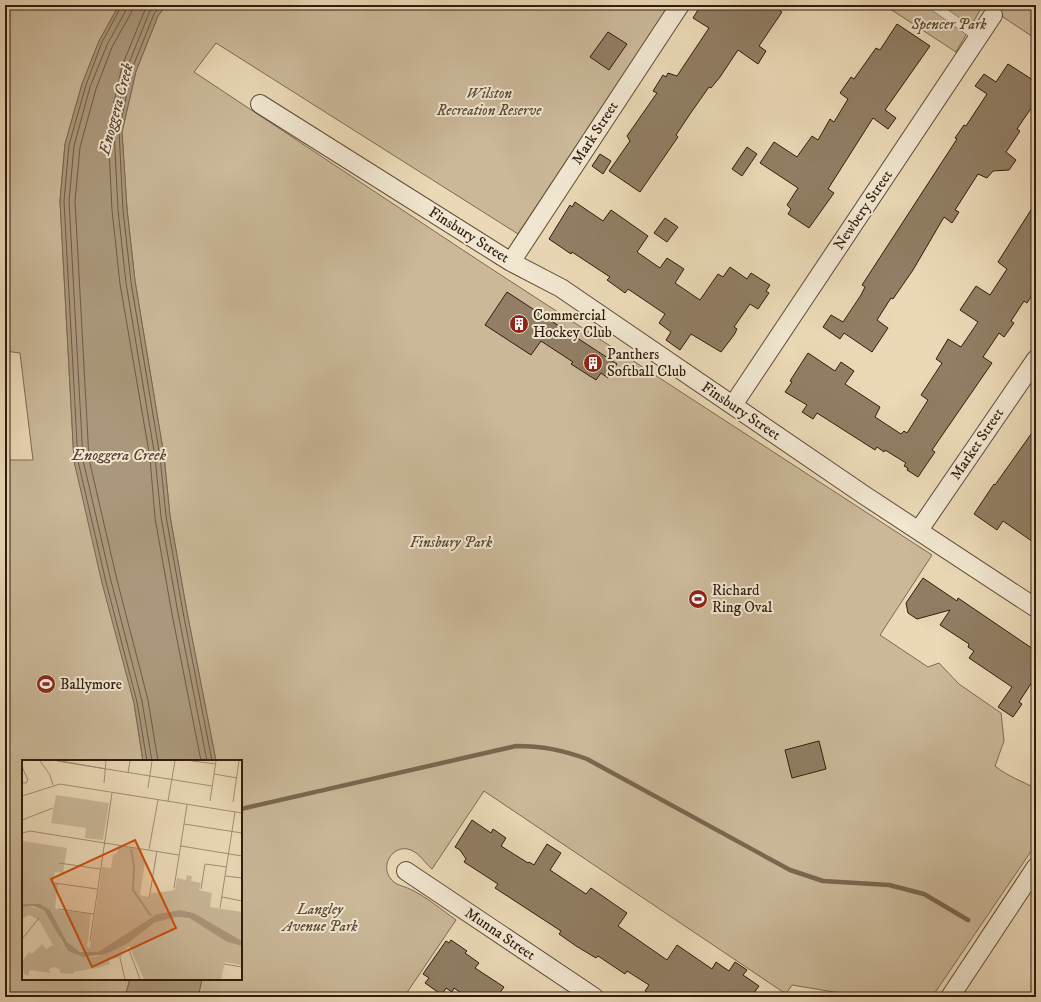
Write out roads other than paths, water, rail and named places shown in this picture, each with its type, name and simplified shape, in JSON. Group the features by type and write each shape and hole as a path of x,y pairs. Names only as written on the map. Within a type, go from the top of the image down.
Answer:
{"street":[{"name":"Mark Street","path":"511,262 680,5"},
{"name":"Newbery Street","path":"733,405 993,15"},
{"name":"Finsbury Street","path":"260,104 511,262 561,288 1036,608"},
{"name":"Market Street","path":"919,530 1036,358"},
{"path":"950,997 1036,867"},
{"name":"Munna Street","path":"406,871 594,997"}],"lane":[{"path":"933,5 978,37"}],"water":[{"name":"Enoggera Creek","path":"119,5 166,5 158,16 136,71 122,132 127,209 135,281 164,456 170,516 216,760 143,760 134,703 102,583 74,461 60,201 65,144 82,84 99,41"},
{"path":"130,980 202,980 198,997 125,997"}],"waterway":[{"path":"242,809 516,746 544,748 569,753 587,759 790,870 823,881 889,885 924,894 968,920"}],"place":[{"name":"Commercial Hockey Club","path":"519,324"},
{"name":"Panthers Softball Club","path":"593,363"},
{"name":"Richard Ring Oval","path":"698,599"},
{"name":"Ballymore","path":"46,684"}],"park label":[{"name":"Spencer Park","path":"949,24"},
{"name":"Wilston Recreation Reserve","path":"489,102"},
{"name":"Finsbury Park","path":"451,542"},
{"name":"Langley Avenue Park","path":"320,918"}]}
